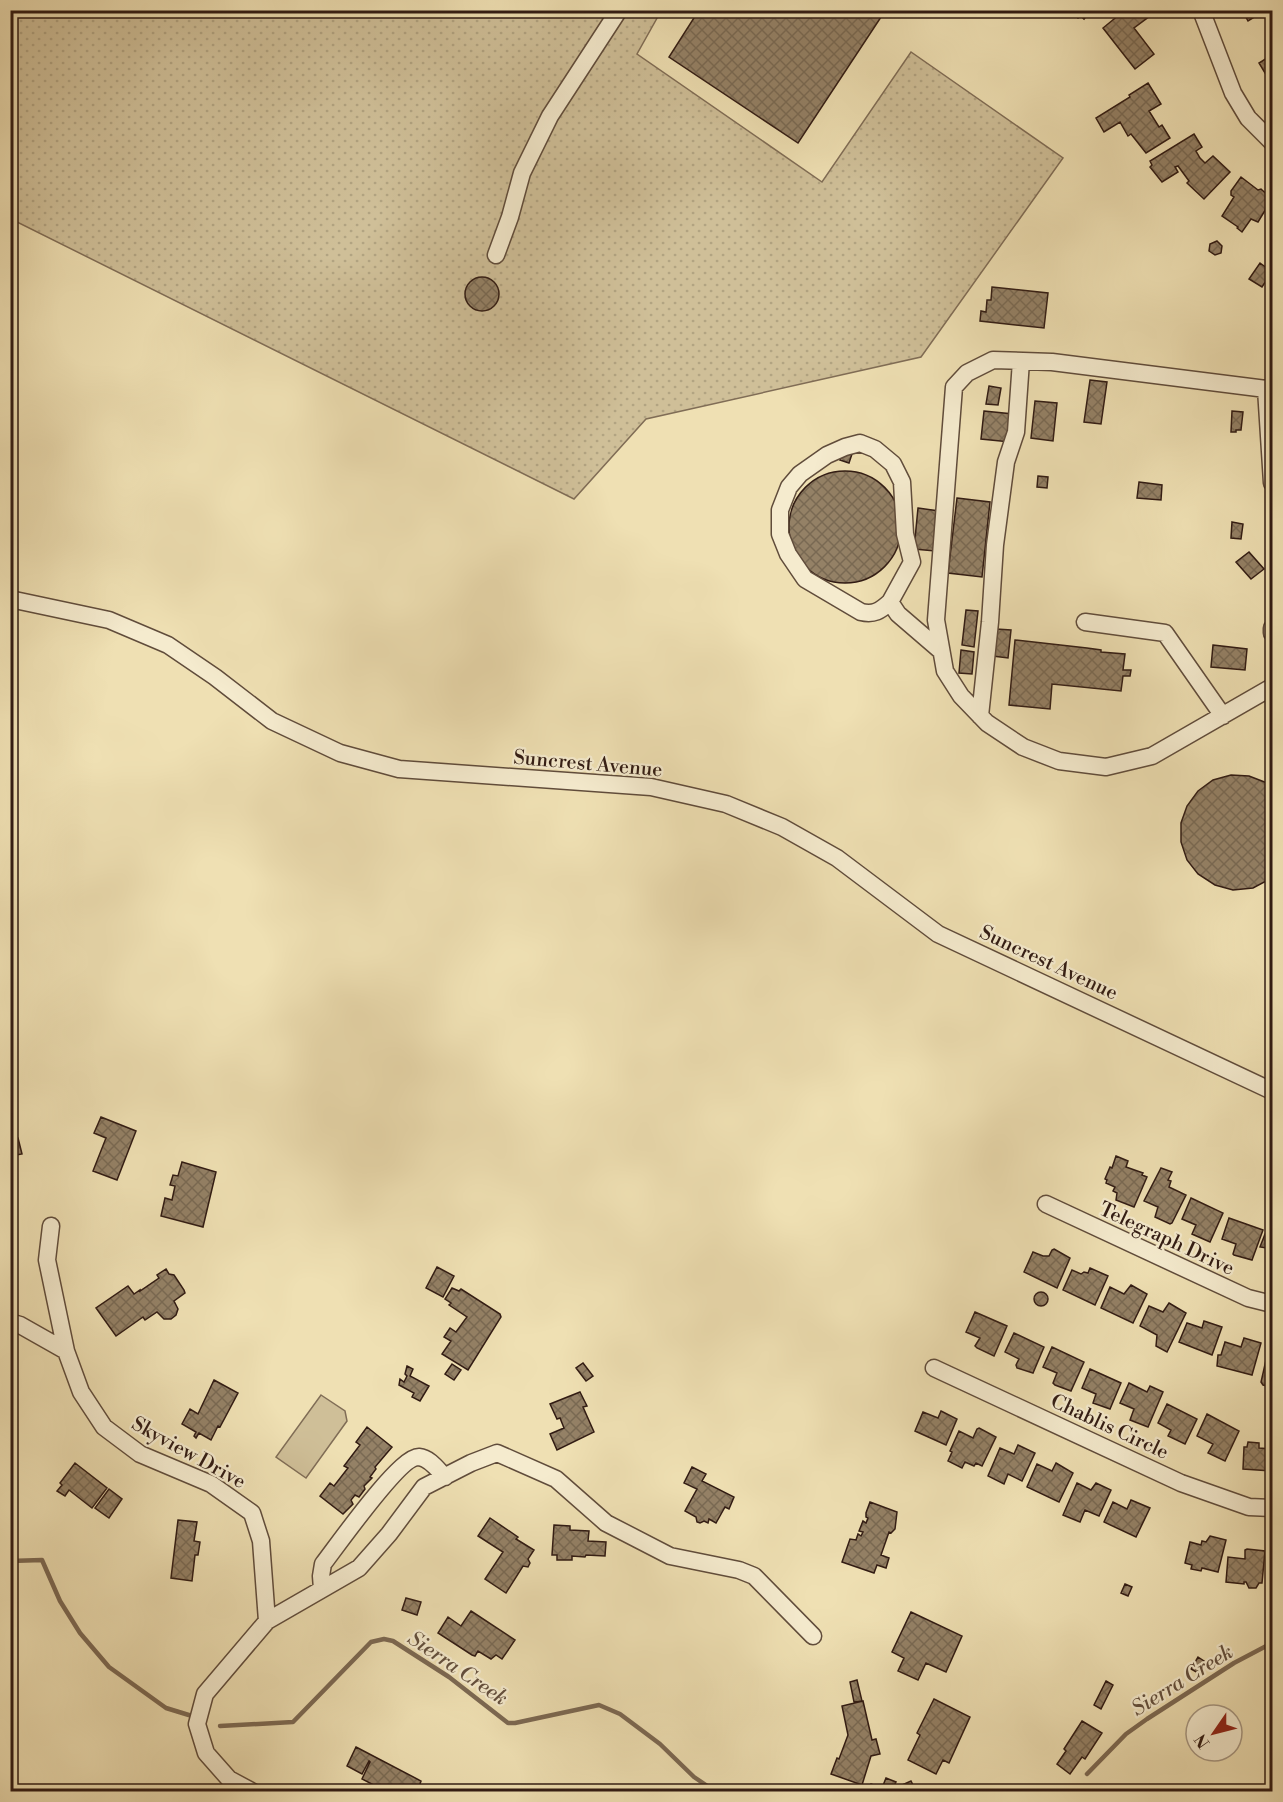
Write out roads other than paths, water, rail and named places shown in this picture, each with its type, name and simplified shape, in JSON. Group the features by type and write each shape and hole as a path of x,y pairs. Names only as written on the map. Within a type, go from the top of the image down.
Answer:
{"street":[{"path":"496,255 526,163 550,117 619,10"},
{"path":"1201,10 1233,93 1248,118 1272,142"},
{"path":"1272,483 1269,388 1052,362 993,360 967,373 954,387 936,620 945,671 961,696 987,723 1023,747 1059,760 1106,766 1152,756 1272,687"},
{"path":"980,716 995,545 1006,462 1016,432 1021,361"},
{"path":"860,443 875,449 893,464 902,482 905,534 912,562 890,602 878,612 868,614 805,579 788,554 780,534 780,510 789,487 827,455 860,443"},
{"name":"Suncrest Avenue","path":"10,599 109,620 168,645 215,676 272,721 340,753 399,769 651,787 726,804 783,827 837,858 938,934 1272,1091"},
{"path":"890,602 898,614 941,651"},
{"path":"1085,622 1165,633 1223,716"},
{"path":"1272,628 1272,633"},
{"name":"Telegraph Drive","path":"1046,1204 1248,1298 1272,1304"},
{"name":"Skyview Drive","path":"51,1226 46,1260 66,1351 81,1392 104,1427 140,1454 211,1484 252,1513 261,1541 267,1621"},
{"path":"10,1322 20,1325 66,1351"},
{"name":"Chablis Circle","path":"934,1368 1181,1483 1249,1507 1272,1508"},
{"path":"253,1791 229,1779 206,1753 197,1724 205,1694 267,1621 359,1568 389,1534 424,1487 471,1463 497,1453 556,1479 606,1523 670,1556 739,1570 754,1576 813,1636"},
{"path":"322,1589 323,1564 399,1469 408,1461 419,1457 426,1459 445,1477"}],"waterway":[{"name":"Sierra Creek","path":"10,1561 42,1560 60,1601 80,1633 109,1667 166,1708 192,1716"},
{"name":"Sierra Creek","path":"220,1726 293,1722 371,1642 384,1639 393,1641 449,1677 508,1723 599,1705 620,1714 660,1744 694,1777 716,1792"},
{"name":"Sierra Creek","path":"1087,1774 1126,1734 1147,1719 1234,1663 1272,1643"}]}
